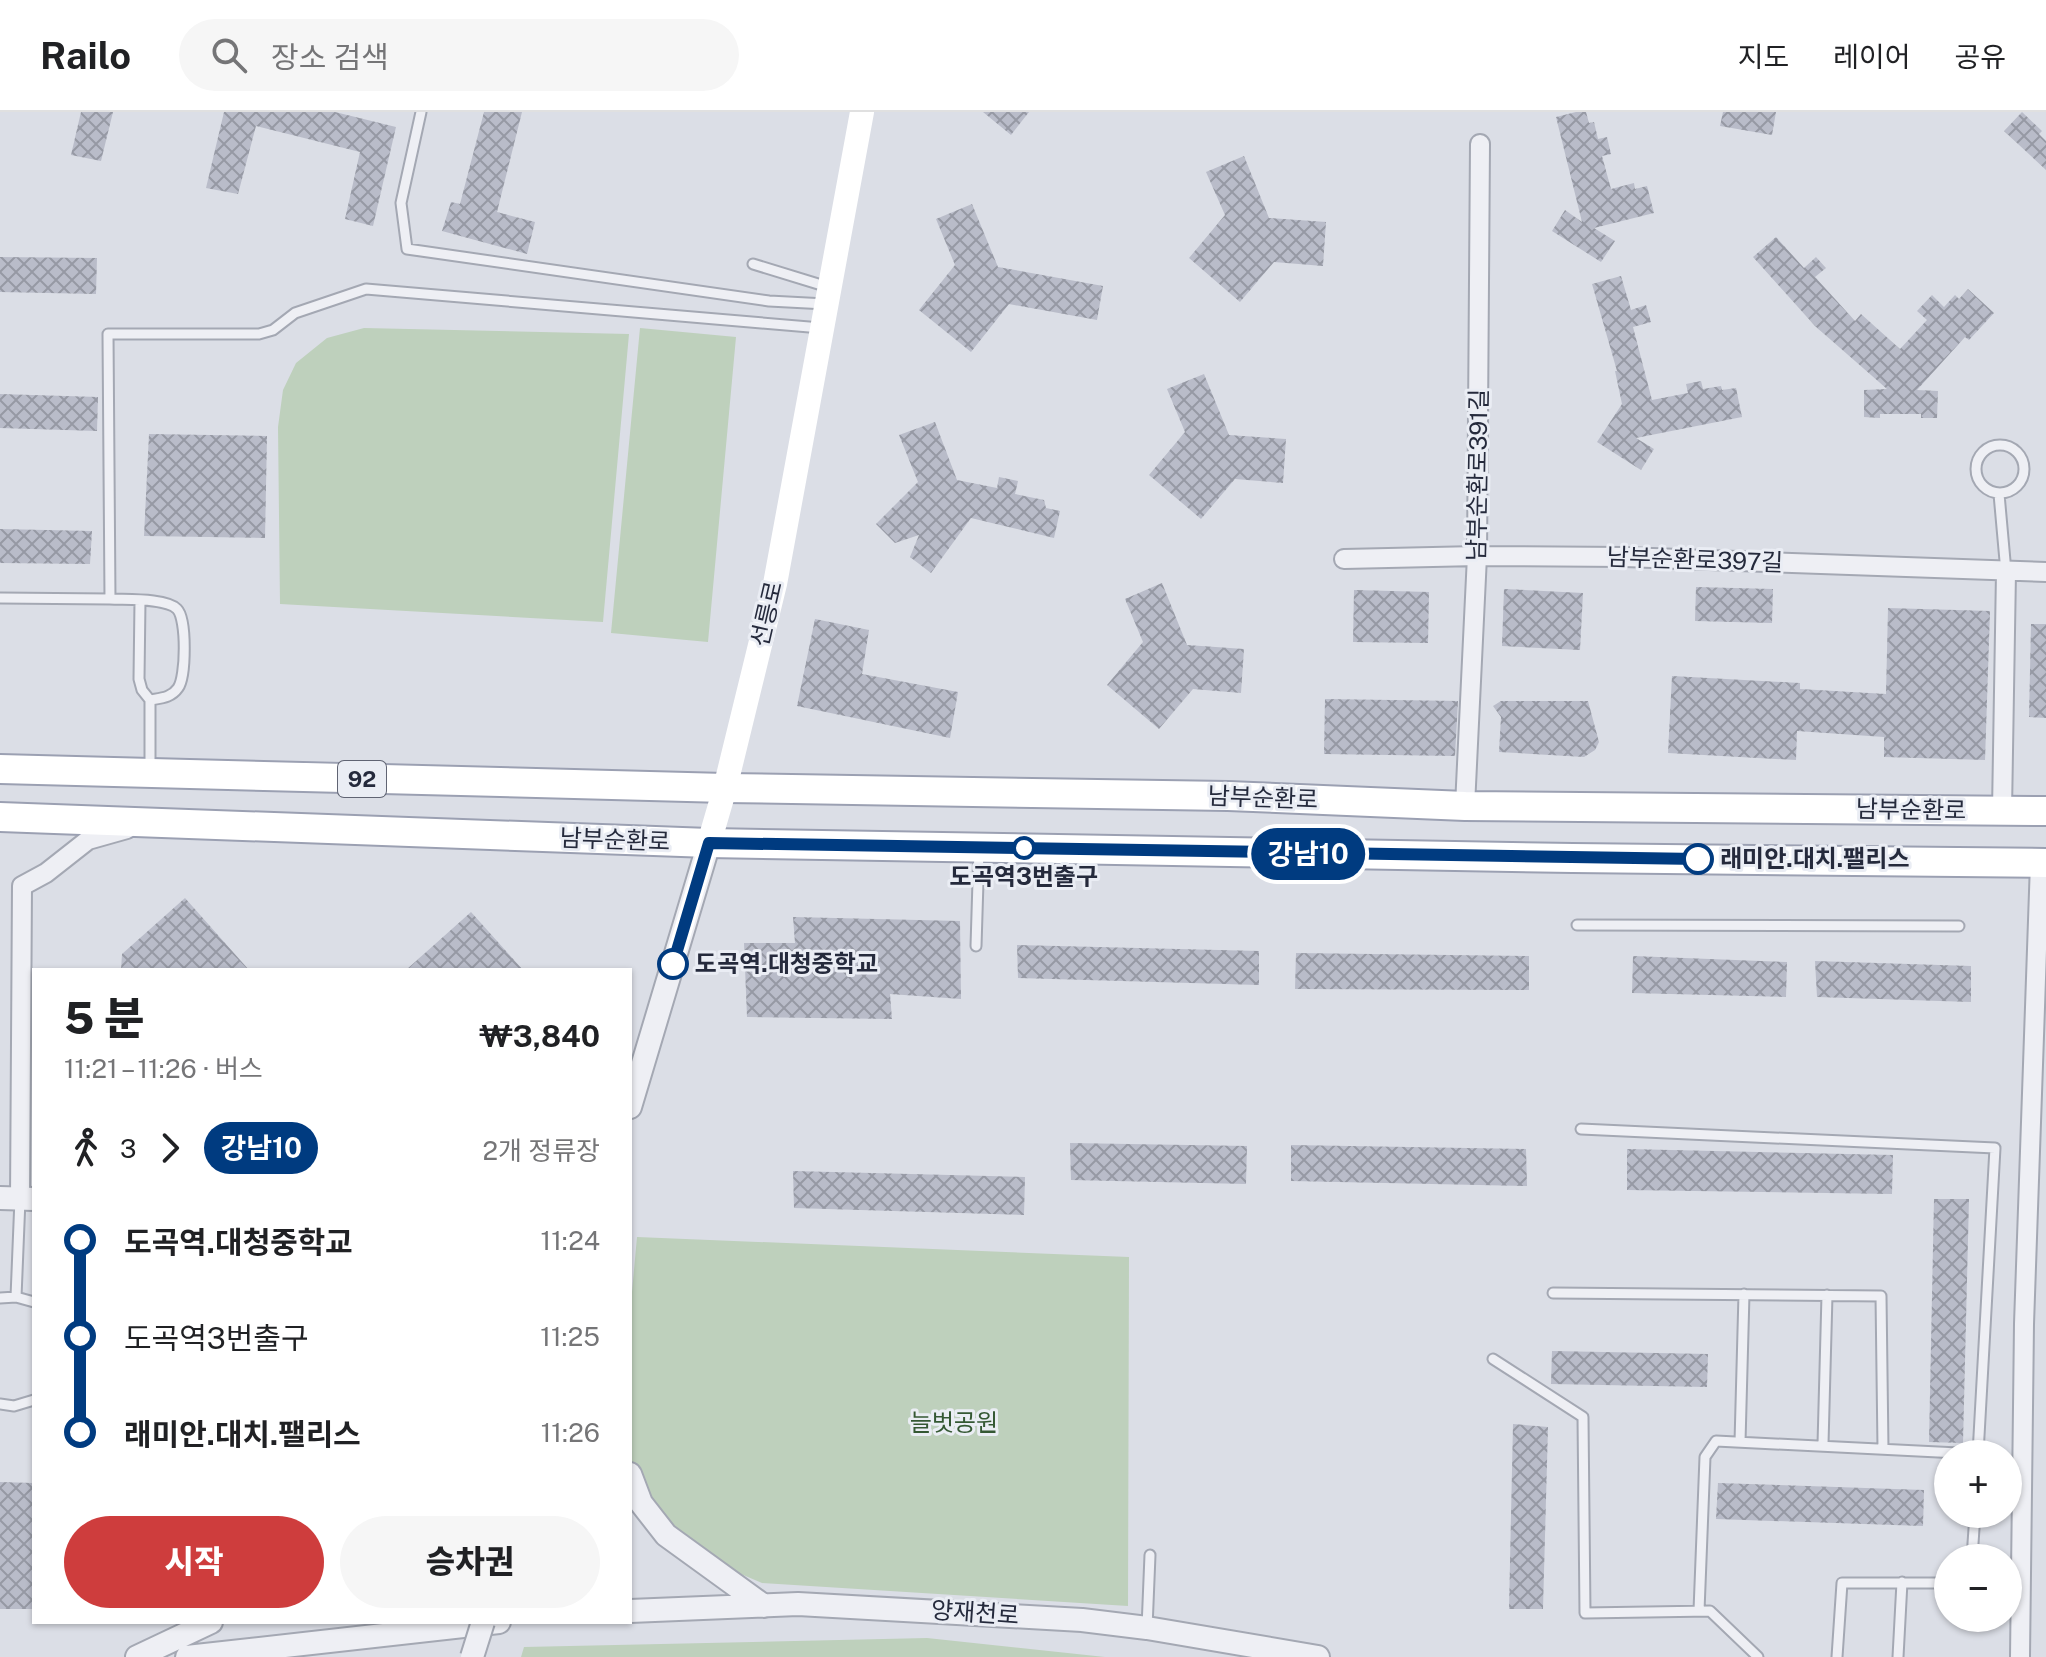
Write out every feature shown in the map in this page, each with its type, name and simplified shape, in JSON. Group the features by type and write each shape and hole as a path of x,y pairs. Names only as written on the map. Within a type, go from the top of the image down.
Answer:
{"main road":[{"name":"선릉로","path":"709,843 775,584 862,112"},
{"name":"남부순환로","path":"0,769 725,788 1212,795 1465,806 2046,811"},
{"name":"남부순환로","path":"0,817 709,843 2043,863"}],"street":[{"name":"남부순환로391길","path":"1465,806 1477,556 1480,144"},
{"name":"남부순환로397길","path":"1344,559 1624,557 2046,572"},
{"path":"2002,811 2006,572"},
{"path":"18,1199 22,886 46,873 88,840 149,823"},
{"name":"선릉로","path":"632,1100 709,843"},
{"path":"2020,1657 2024,1324 2043,863"},
{"path":"632,1479 641,1503 666,1535 764,1606"},
{"name":"양재천로","path":"632,1611 798,1604 1082,1620 1318,1657"},
{"path":"137,1657 207,1624"},
{"path":"187,1657 481,1624"},
{"path":"472,1657 482,1624"}],"lane":[{"path":"421,112 401,203 407,249 769,301 825,306"},
{"path":"753,264 825,306"},
{"path":"110,599 108,334 259,334 273,330 295,313 366,289 825,306"},
{"path":"2000,445 2008,446 2020,455 2025,470 2020,484 2007,493 1999,494 1984,488 1978,481 1976,465 1984,450 2000,445"},
{"path":"1999,494 2006,572"},
{"path":"0,598 140,601 165,603 178,610 184,621 183,678 168,697 150,700"},
{"path":"140,601 139,679 142,690 150,700 150,773"},
{"path":"976,946 979,848"},
{"path":"1577,925 1959,926"},
{"path":"1581,1129 1995,1148 1979,1440"},
{"path":"16,1297 18,1199"},
{"path":"1553,1293 1881,1296 1883,1449"},
{"path":"1740,1442 1744,1294"},
{"path":"1823,1444 1827,1295"},
{"path":"0,1298 16,1297 32,1301"},
{"path":"1493,1359 1583,1417 1585,1613 1713,1613 1758,1657"},
{"path":"0,1404 14,1406 32,1401"},
{"path":"1699,1611 1705,1457 1716,1441 1934,1452"},
{"path":"1147,1628 1150,1555"},
{"path":"1898,1657 1902,1582"},
{"path":"1837,1657 1842,1583 1934,1583"}],"green space":[{"path":"364,328 629,334 603,622 280,604 278,427 283,390 296,363 327,338"},
{"path":"640,328 736,337 708,642 611,633"},
{"name":"늘벗공원","path":"637,1237 1129,1257 1128,1606 762,1583 708,1560 655,1521 632,1488 632,1292"},
{"path":"927,1638 1105,1657 521,1657 524,1647"}],"building":[{"path":"81,112 113,112 101,161 71,155"},
{"path":"224,112 335,112 396,127 373,226 345,219 360,152 256,126 238,194 206,188"},
{"path":"484,112 522,112 497,212 535,222 527,254 442,231 451,202 460,204"},
{"path":"983,112 1029,112 1011,135"},
{"path":"1586,112 1589,123 1594,122 1598,139 1607,137 1611,154 1602,156 1611,189 1634,183 1635,189 1647,186 1654,213 1594,228 1615,241 1601,262 1552,231 1565,210 1582,222 1556,117"},
{"path":"1723,112 1776,112 1772,135 1720,126"},
{"path":"2022,112 2042,131 2039,134 2046,141 2046,170 2004,131"},
{"path":"1244,156 1269,218 1326,222 1323,266 1274,262 1240,302 1189,258 1225,215 1206,172"},
{"path":"972,204 998,267 1103,286 1097,320 1009,304 971,352 919,310 955,265 936,219"},
{"path":"1776,237 1804,268 1816,257 1826,268 1815,277 1855,321 1861,314 1900,349 1927,320 1917,311 1932,295 1944,307 1955,295 1959,299 1968,289 1994,313 1969,340 1965,337 1917,390 1938,391 1937,418 1921,418 1921,414 1864,417 1864,390 1887,389 1815,326 1753,257"},
{"path":"0,257 97,258 96,294 0,292"},
{"path":"1621,276 1631,310 1646,305 1651,322 1633,327 1652,400 1688,393 1686,384 1701,381 1703,389 1721,386 1722,390 1736,388 1742,417 1636,438 1654,449 1641,470 1597,442 1622,404 1617,371 1592,284"},
{"path":"1204,374 1229,435 1286,439 1283,483 1235,479 1201,519 1149,475 1185,432 1167,389"},
{"path":"0,394 98,397 97,431 0,428"},
{"path":"935,422 957,480 997,488 999,477 1018,481 1015,494 1044,500 1046,508 1060,511 1054,538 971,518 931,573 910,557 919,535 895,543 876,524 918,482 899,435"},
{"path":"149,434 267,436 265,538 144,536"},
{"path":"0,529 92,531 90,564 0,563"},
{"path":"1162,583 1187,645 1244,649 1241,693 1193,689 1159,729 1107,685 1143,642 1125,599"},
{"path":"1696,587 1773,589 1772,623 1695,621"},
{"path":"1504,589 1583,593 1580,650 1502,646"},
{"path":"1354,590 1429,592 1428,643 1353,642"},
{"path":"1888,608 1990,611 1985,760 1884,757 1884,737 1797,731 1796,760 1668,753 1672,676 1800,683 1800,689 1886,694"},
{"path":"815,619 869,630 862,674 958,692 950,738 797,706"},
{"path":"2031,624 2046,624 2046,718 2029,717"},
{"path":"1325,699 1458,701 1455,756 1324,754"},
{"path":"1501,701 1588,701 1599,742 1595,750 1584,757 1499,752 1501,717 1493,706"},
{"path":"185,898 247,968 121,968 122,954"},
{"path":"471,912 521,968 408,968"},
{"path":"793,917 960,921 961,999 890,994 892,1019 747,1017 744,943 795,943"},
{"path":"1017,945 1259,951 1259,985 1018,978"},
{"path":"1296,953 1529,956 1529,990 1295,989"},
{"path":"1633,956 1787,962 1786,997 1632,993"},
{"path":"1815,961 1971,966 1971,1002 1817,997"},
{"path":"1070,1143 1247,1146 1246,1184 1071,1180"},
{"path":"1291,1145 1526,1149 1527,1186 1291,1181"},
{"path":"1627,1149 1893,1155 1892,1194 1627,1190"},
{"path":"793,1171 1025,1177 1024,1215 794,1208"},
{"path":"1934,1199 1969,1199 1963,1440 1929,1442"},
{"path":"1552,1351 1708,1354 1707,1387 1551,1384"},
{"path":"1513,1424 1548,1427 1543,1609 1509,1609"},
{"path":"0,1482 32,1483 32,1609 0,1609"},
{"path":"1718,1483 1924,1490 1923,1526 1716,1519"}],"bus line":[{"name":"강남10","path":"673,964 709,843 1698,859"}],"place":[{"name":"도곡역3번출구","path":"1024,848"},
{"name":"래미안.대치.팰리스","path":"1698,859"},
{"name":"도곡역.대청중학교","path":"673,964"}]}
